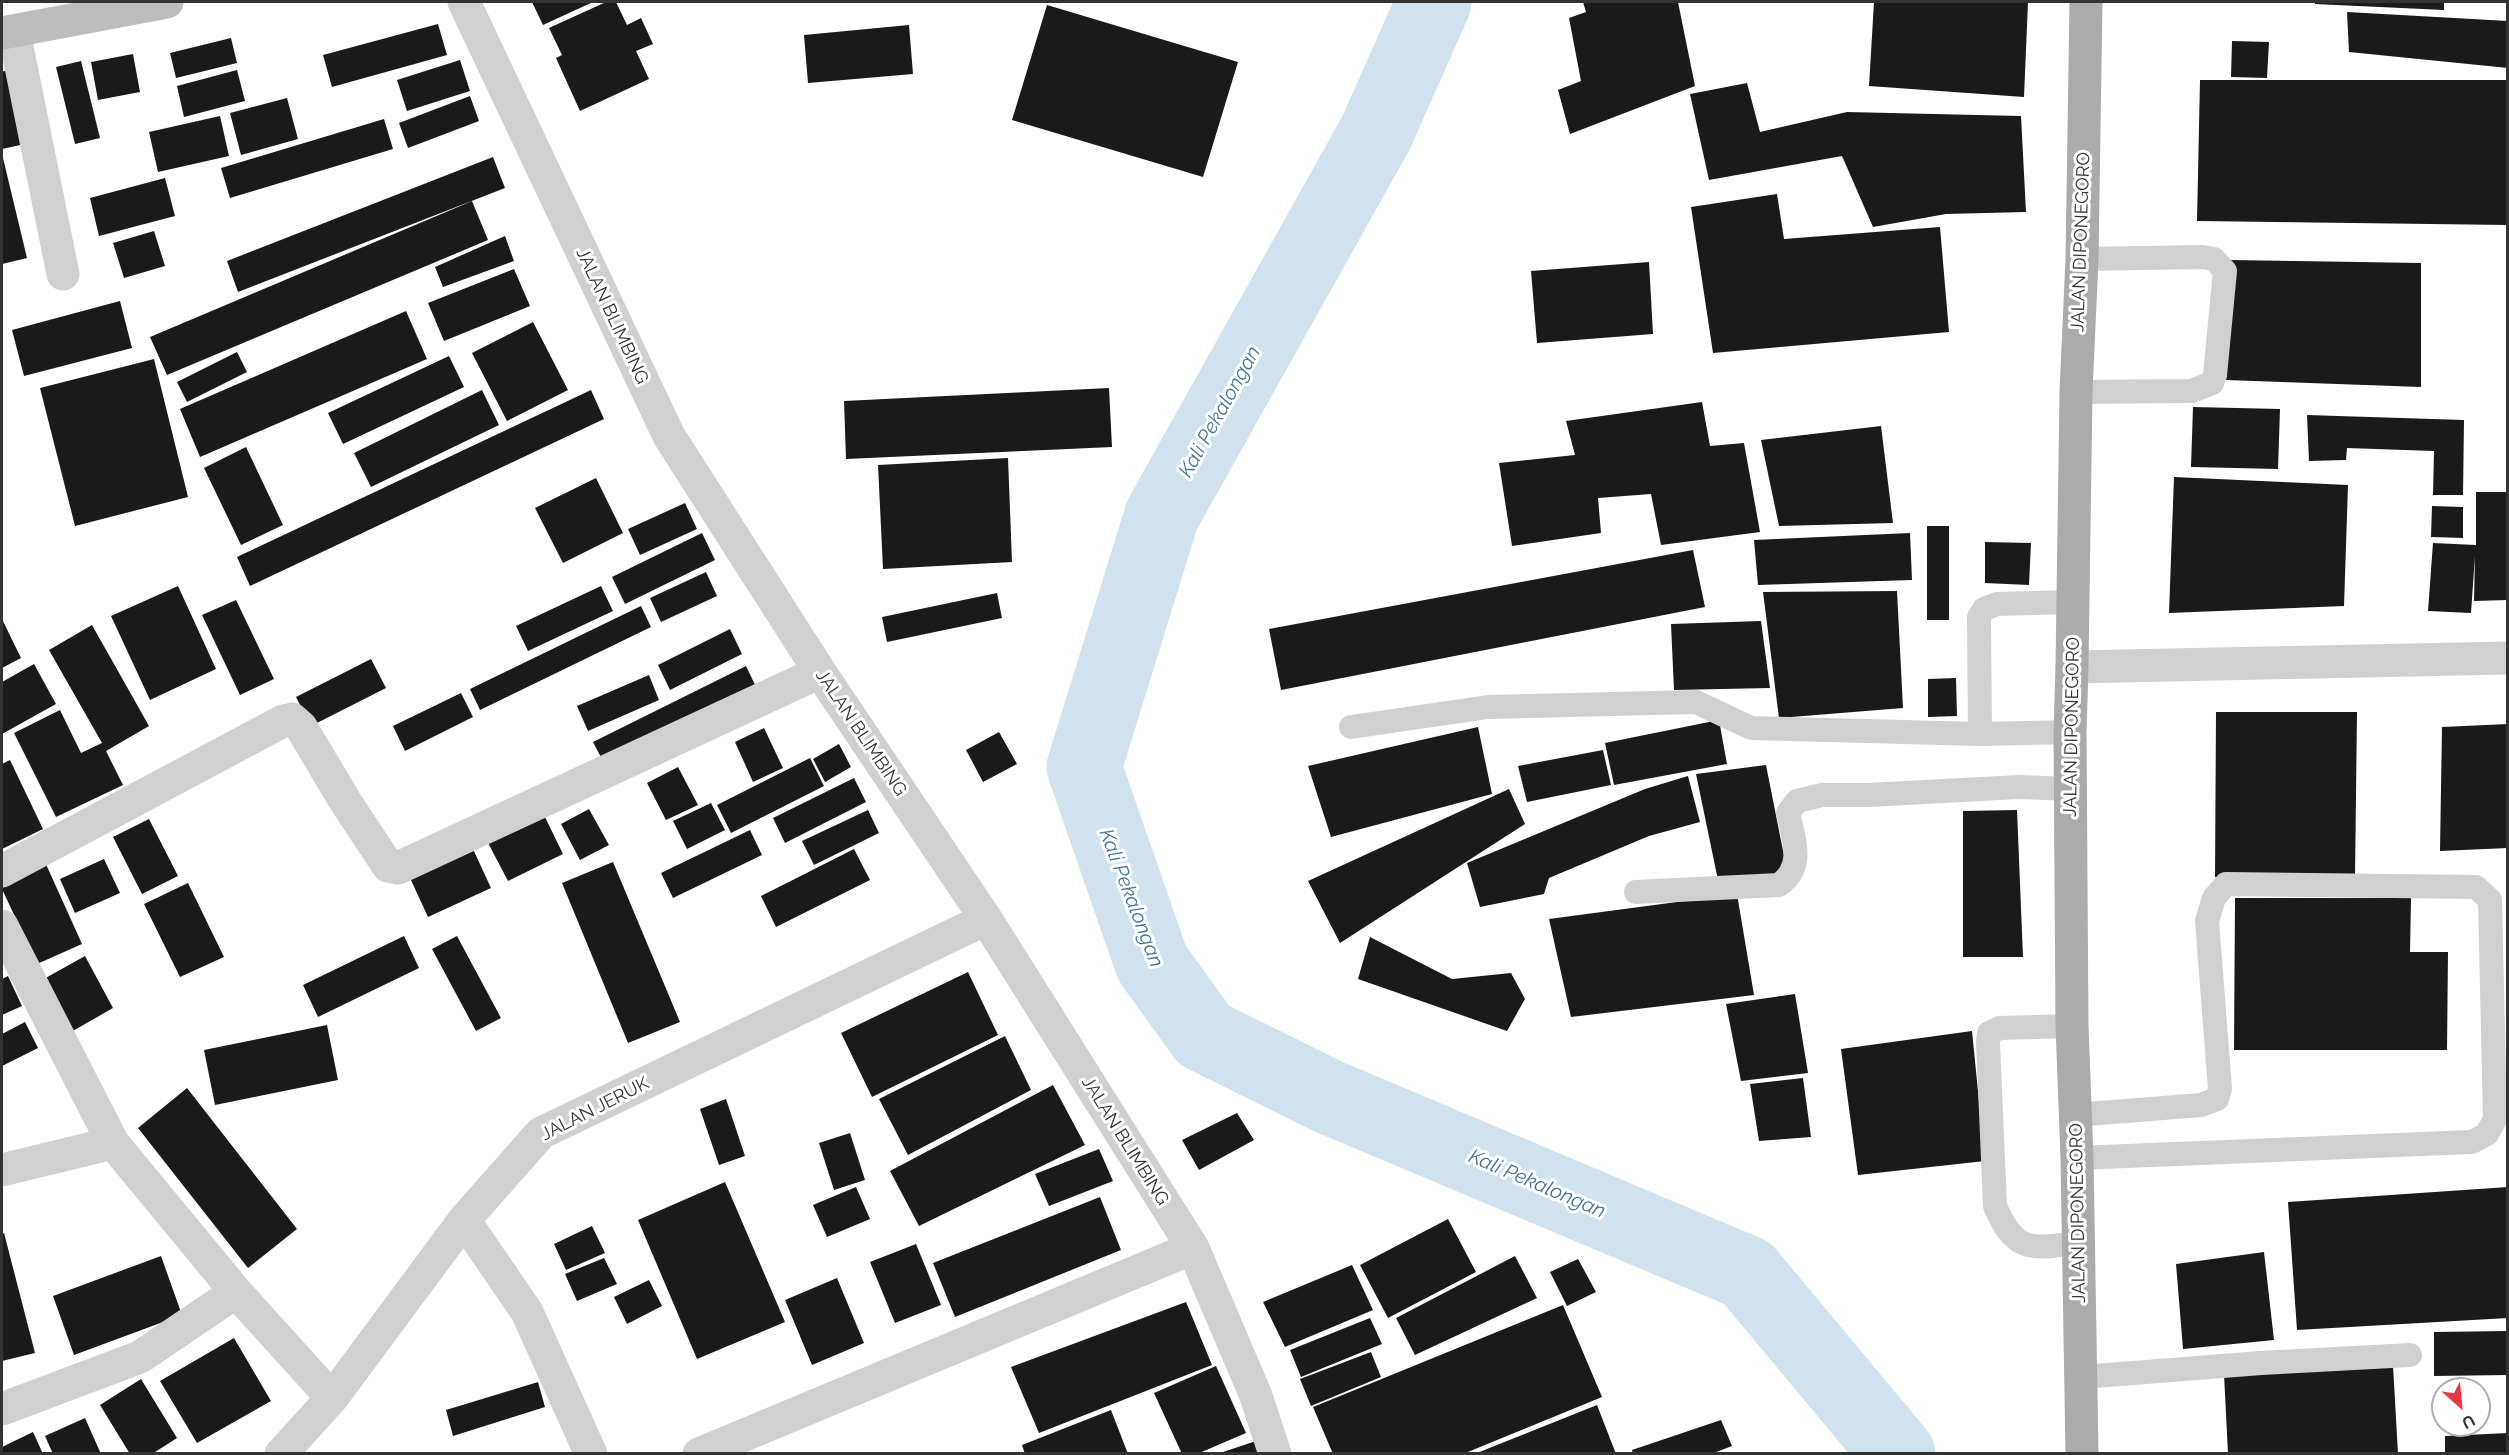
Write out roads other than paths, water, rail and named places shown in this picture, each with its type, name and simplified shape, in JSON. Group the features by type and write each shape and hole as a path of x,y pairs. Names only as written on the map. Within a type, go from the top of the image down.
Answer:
{"main road":[{"path":"8,32 167,2"},
{"name":"JALAN DIPONEGORO","path":"2082,1454 2077,1158 2072,1026 2070,732 2076,392 2082,259 2085,2"}],"street":[{"name":"JALAN BLIMBING","path":"464,2 669,436 820,672 986,919 1193,1248 1256,1396 1275,1454"},
{"path":"8,32 63,274"},
{"path":"2072,667 2508,658"},
{"path":"2,872 284,721 292,719 301,727 345,801 388,866 398,868 820,672"},
{"name":"JALAN JERUK","path":"281,1454 332,1398 464,1220 541,1133 986,919"},
{"path":"2,926 113,1143 236,1292 332,1398"},
{"path":"2,1170 113,1143"},
{"path":"464,1220 527,1312 591,1454"},
{"path":"699,1454 1193,1248"},
{"path":"2,1409 140,1357 236,1292"}],"lane":[{"path":"2076,392 2192,391 2212,383 2215,375 2225,271 2214,259 2203,257 2082,259"},
{"path":"1980,734 1979,617 1984,609 1997,604 2073,602"},
{"path":"1352,728 1488,707 1696,702 1751,728 1980,734 2070,732"},
{"path":"1636,892 1779,885 1789,878 1797,853 1788,813 1797,801 1822,795 1868,795 2019,787 2070,789"},
{"path":"2075,1115 2201,1105 2217,1099 2220,1089 2207,921 2214,898 2226,884 2476,887 2490,900 2495,1119 2487,1134 2472,1142 2077,1158"},
{"path":"2072,1026 2000,1028 1989,1034 1988,1042 1995,1206 2002,1222 2012,1237 2024,1245 2048,1247 2077,1243"},
{"path":"2082,1377 2261,1363 2410,1355"}],"waterway":[{"name":"Kali Pekalongan","path":"1434,2 1376,133 1162,515 1084,767 1152,963 1204,1035 1327,1096 1747,1273 1898,1454"}]}
